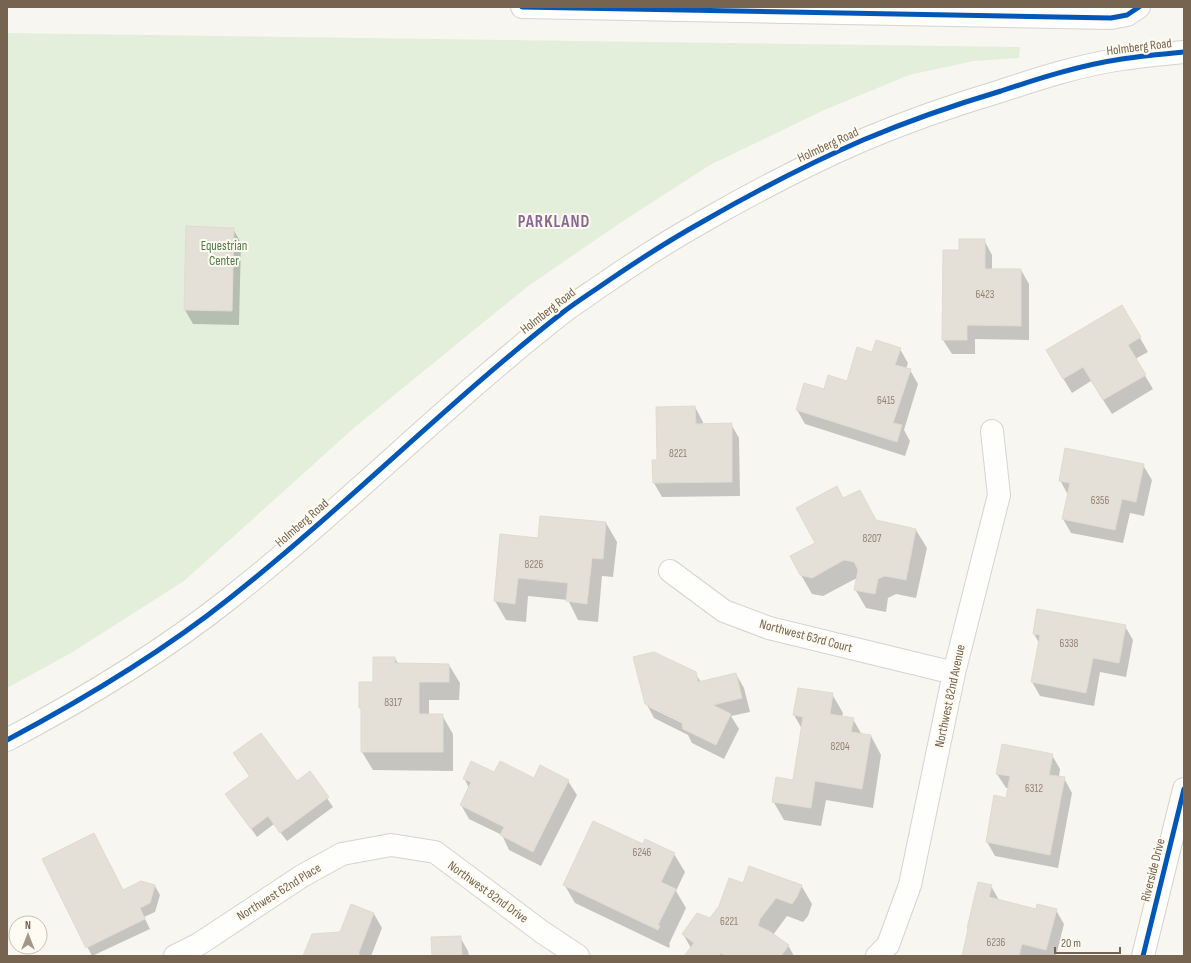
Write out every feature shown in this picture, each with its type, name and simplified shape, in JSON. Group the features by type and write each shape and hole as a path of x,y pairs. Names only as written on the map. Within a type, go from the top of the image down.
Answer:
{"street":[{"path":"522,7 822,10 1111,18 1127,15 1139,7"},
{"name":"Holmberg Road","path":"7,740 105,684 161,648 229,599 302,538 514,351 566,310 672,239 732,205 801,169 864,140 964,102 1085,66 1120,59 1184,52"},
{"name":"Northwest 82nd Avenue","path":"877,956 888,946 910,885 954,673 999,495 992,430"},
{"name":"Northwest 63rd Court","path":"670,571 724,611 769,628 954,673"},
{"name":"Riverside Drive","path":"1143,956 1184,789"},
{"name":"Northwest 62nd Place","path":"174,956 199,944 302,876 342,854 391,845"},
{"name":"Northwest 82nd Drive","path":"391,845 434,852 542,932 578,956"}],"green space":[{"name":"Equestrian Center","path":"7,33 1020,47 1019,58 974,61 909,75 822,111 710,165 620,223 527,287 355,427 184,581 71,653 7,688"}],"building":[{"path":"186,226 234,228 232,311 184,310"},
{"path":"959,239 985,239 985,269 1021,269 1021,326 967,325 967,340 942,340 943,250 959,250"},
{"path":"1122,305 1141,337 1128,345 1146,375 1103,400 1083,367 1063,379 1046,350"},
{"path":"876,340 901,348 895,365 911,369 893,423 902,425 897,442 796,410 804,383 824,389 828,375 847,381 857,347 872,352"},
{"path":"695,406 696,424 732,423 732,482 653,483 652,460 657,460 656,407"},
{"path":"1065,448 1144,464 1136,502 1122,499 1115,530 1062,519 1070,483 1059,481"},
{"path":"837,486 843,498 860,490 876,520 916,529 906,580 885,576 878,579 875,594 854,590 858,570 854,562 844,560 812,578 800,575 790,556 815,543 796,508"},
{"path":"540,516 606,522 603,559 592,558 587,604 566,601 568,583 518,578 515,604 494,601 500,534 538,538"},
{"path":"1037,609 1126,625 1119,663 1093,658 1086,693 1031,682 1040,635 1033,634"},
{"path":"654,652 696,672 698,682 736,673 742,698 713,705 731,714 716,745 683,729 682,722 645,704 633,657"},
{"path":"373,657 395,657 395,663 449,664 449,682 419,682 419,714 443,714 443,752 361,752 361,708 359,708 359,682 373,682"},
{"path":"798,688 833,693 830,714 854,718 851,732 871,735 862,789 815,781 811,808 772,802 776,777 793,780 803,717 793,715"},
{"path":"261,733 297,781 310,771 329,797 280,833 268,816 251,829 225,794 250,776 233,753"},
{"path":"1002,744 1053,754 1049,775 1065,777 1050,855 986,842 994,795 1006,798 1010,776 996,774"},
{"path":"471,761 494,772 500,761 534,778 540,765 569,780 533,852 500,835 504,827 460,805 471,782 463,779"},
{"path":"593,821 643,844 645,839 675,853 661,882 676,889 658,925 660,926 658,930 563,885"},
{"path":"94,833 123,890 141,881 155,885 150,903 140,908 145,919 86,948 42,859"},
{"path":"749,866 802,885 792,904 776,898 760,919 758,926 769,931 789,945 781,956 725,956 721,953 719,956 684,956 694,943 682,934 697,913 710,918 719,906 729,878 743,883"},
{"path":"978,882 992,885 989,897 1036,909 1037,904 1057,909 1046,950 1022,944 1019,956 962,956"},
{"path":"351,904 374,913 359,952 359,956 303,956 312,934 340,932"},
{"path":"461,936 462,956 432,956 431,937"}],"cycle path":[{"path":"522,7 1111,18 1127,15 1139,7"},
{"path":"7,740 93,692 177,638 204,618 272,564 314,528 519,347 577,302 689,229 761,189 822,159 863,140 931,114 1031,81 1076,68 1122,59 1184,52"},
{"path":"1143,956 1184,789"}],"district":[{"name":"PARKLAND","path":"554,222"}]}
